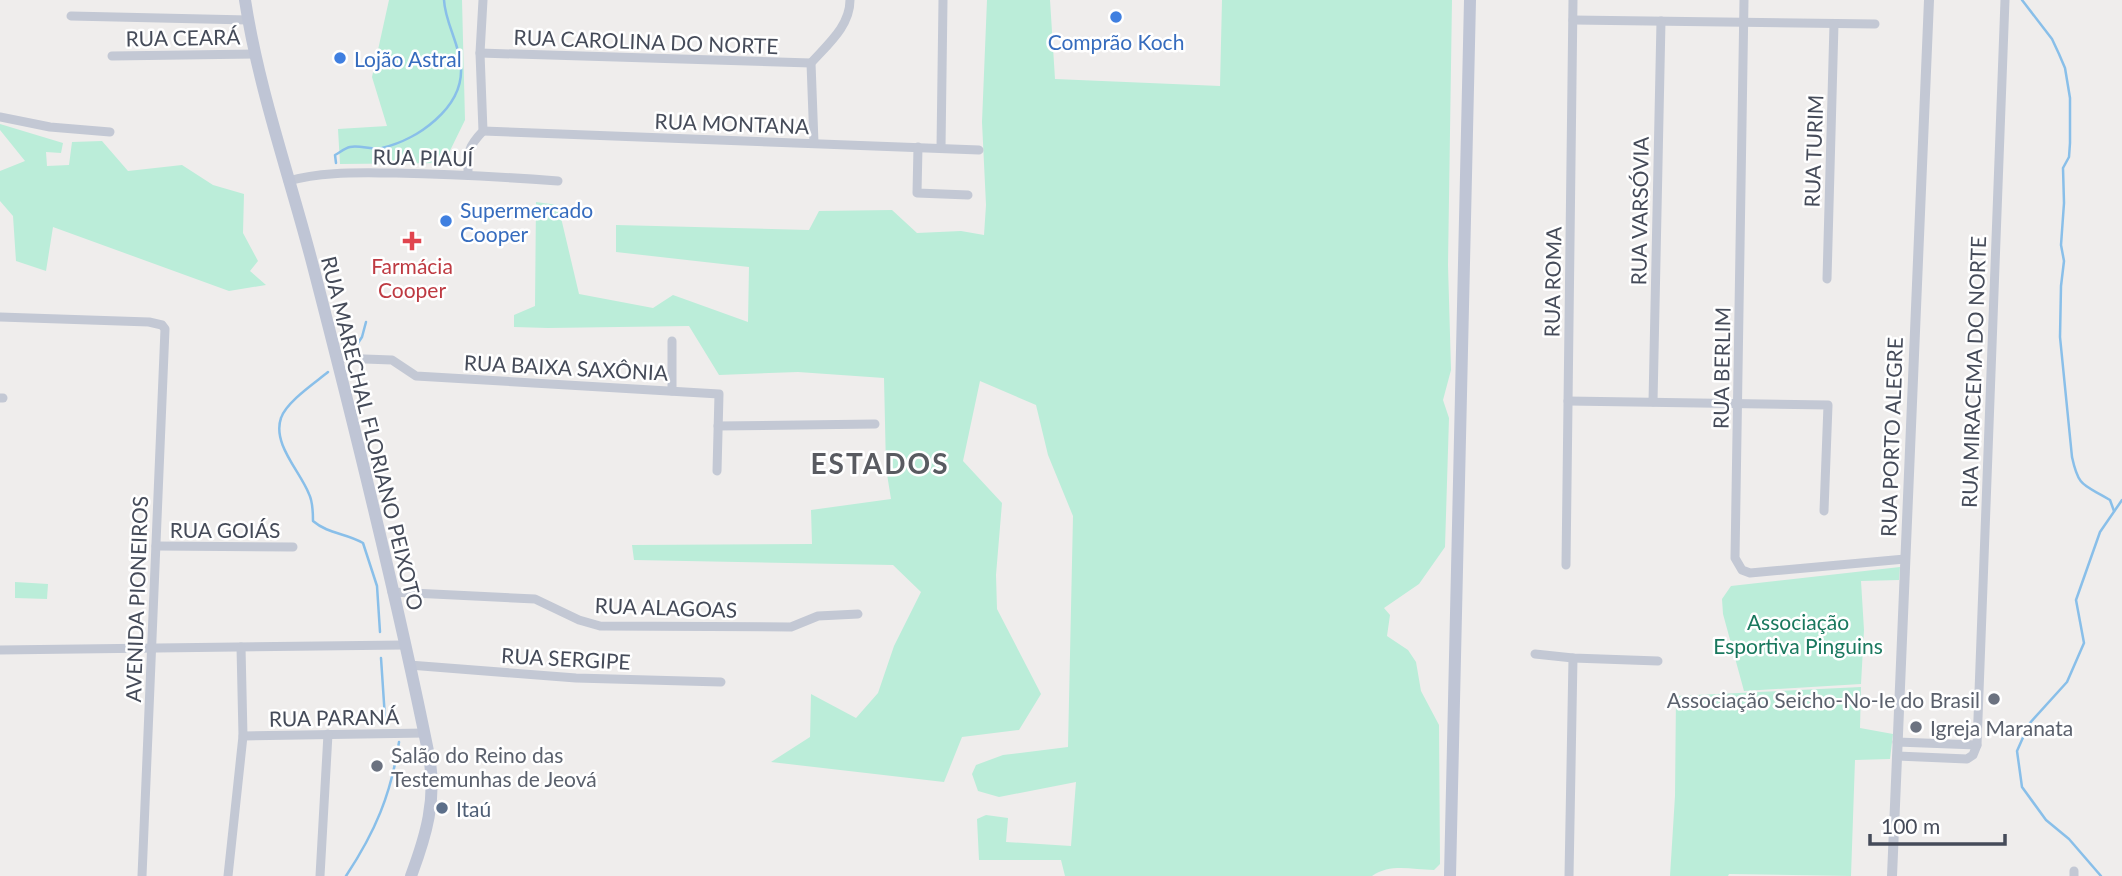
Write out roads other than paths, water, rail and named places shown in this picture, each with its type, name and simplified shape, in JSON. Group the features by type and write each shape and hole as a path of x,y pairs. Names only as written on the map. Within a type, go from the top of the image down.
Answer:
{"main road":[{"name":"RUA MARECHAL FLORIANO PEIXOTO","path":"245,0 255,54 337,358 432,767 432,798 426,837 411,876"},
{"path":"1449,876 1469,0"}],"street":[{"path":"468,174 468,150 483,131 480,53 483,0"},
{"path":"814,144 811,63 842,29 850,11 850,0"},
{"path":"941,148 943,0"},
{"name":"RUA ROMA","path":"1566,565 1573,0"},
{"name":"RUA BERLIM","path":"1744,0 1735,558 1742,570 1750,573 1905,559"},
{"name":"RUA PORTO ALEGRE","path":"1892,876 1929,0"},
{"name":"RUA MIRACEMA DO NORTE","path":"1977,745 2005,0"},
{"path":"71,16 248,20"},
{"path":"1573,20 1875,24"},
{"name":"RUA VARSÓVIA","path":"1653,402 1661,21"},
{"name":"RUA TURIM","path":"1827,279 1833,24"},
{"name":"RUA CAROLINA DO NORTE","path":"480,53 811,63"},
{"name":"RUA CEARÁ","path":"112,56 255,54"},
{"path":"0,117 60,128 110,132"},
{"name":"RUA MONTANA","path":"483,131 979,150"},
{"path":"918,147 917,193 968,195"},
{"name":"RUA PIAUÍ","path":"288,181 327,173 468,174 558,181"},
{"name":"AVENIDA PIONEIROS","path":"0,317 149,322 162,325 165,335 142,876"},
{"path":"672,341 672,391"},
{"name":"RUA BAIXA SAXÔNIA","path":"337,358 392,360 416,376 719,394 717,471"},
{"path":"1568,401 1828,405 1824,511"},
{"path":"718,426 875,424"},
{"name":"RUA GOIÁS","path":"156,546 293,547"},
{"name":"RUA ALAGOAS","path":"392,592 536,599 579,620 600,626 791,627 818,616 858,614"},
{"path":"0,650 404,645"},
{"path":"228,876 243,736 241,647"},
{"path":"1535,654 1573,659 1658,662"},
{"path":"1569,876 1573,659"},
{"name":"RUA SERGIPE","path":"409,665 576,678 721,682"},
{"name":"RUA PARANÁ","path":"243,736 425,733"},
{"path":"320,876 328,734"},
{"path":"1897,756 1967,759 1973,755 1977,745 1898,742"}],"waterway":[{"path":"336,163 335,155 348,148 382,148 409,138 423,130 446,109 460,83 461,68 444,0"},
{"path":"2022,0 2052,39 2065,68 2070,98 2069,157 2063,168 2061,245 2064,261 2060,337 2072,457 2080,480 2088,488 2110,500 2114,511"},
{"path":"352,352 362,337 366,322"},
{"path":"328,372 295,399 284,412 279,428 280,438 310,497 313,521 325,529 363,543 377,586 380,632"},
{"path":"2101,876 2069,839 2046,820 2022,787 2017,751 2029,724 2067,682 2084,643 2076,600 2100,532 2122,500"},
{"path":"381,658 385,718"},
{"path":"346,876 380,812 399,742"}],"place":[{"name":"Comprão Koch","path":"1116,17"},
{"name":"Lojão Astral","path":"340,58"},
{"name":"Supermercado Cooper","path":"446,221"},
{"name":"Farmácia Cooper","path":"412,241"},
{"name":"Associação Seicho-No-Ie do Brasil","path":"1994,699"},
{"name":"Igreja Maranata","path":"1916,727"},
{"name":"Salão do Reino das Testemunhas de Jeová","path":"377,766"},
{"name":"Itaú","path":"442,808"}],"district":[{"name":"ESTADOS","path":"880,463"}],"park label":[{"name":"Associação Esportiva Pinguins","path":"1798,633"}]}
